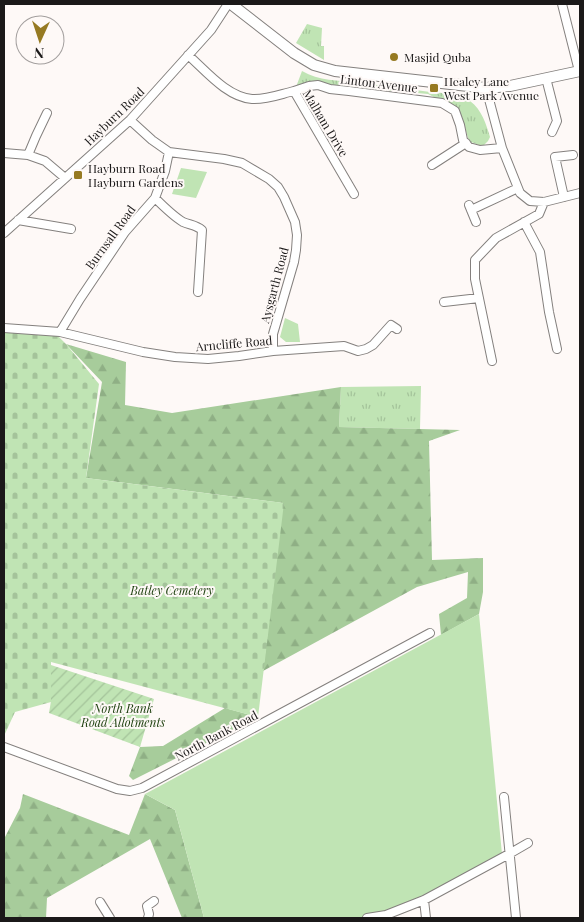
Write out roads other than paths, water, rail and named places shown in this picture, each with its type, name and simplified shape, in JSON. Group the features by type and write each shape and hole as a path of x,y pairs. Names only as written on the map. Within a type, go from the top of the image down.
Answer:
{"main road":[{"path":"229,4 294,53 314,65 335,72 486,88 510,86 580,71"}],"street":[{"name":"Hayburn Road","path":"4,233 130,120 211,30 229,4"},
{"path":"562,4 580,71"},
{"name":"Malham Drive","path":"188,55 224,88 241,97 263,98 294,91 354,194"},
{"path":"546,78 557,121 552,132"},
{"name":"Linton Avenue","path":"294,91 318,85 340,90 442,103 455,111 466,143"},
{"path":"486,88 502,148 520,194 530,201 544,202 580,193"},
{"path":"28,155 48,113"},
{"name":"Aysgarth Road","path":"130,120 152,140 169,152 242,162 278,187 295,222 297,235 294,262 272,334 273,351"},
{"path":"432,165 466,143 469,147 480,150 502,148"},
{"name":"Burnsall Road","path":"60,332 125,232 155,198 165,171 169,152"},
{"path":"4,153 28,155 45,161 65,178"},
{"path":"564,197 555,157 573,155"},
{"path":"476,222 470,207 518,188"},
{"path":"155,198 183,222 202,230 198,292"},
{"path":"492,361 475,279 475,260 496,238 540,214 544,202"},
{"path":"18,220 71,229"},
{"path":"524,222 540,252 557,349"},
{"path":"444,302 479,298"},
{"name":"Arncliffe Road","path":"4,328 60,332 143,352 175,357 208,359 273,351 344,346 358,351 366,350 391,325 397,329"},
{"name":"North Bank Road","path":"4,747 117,789 130,791 142,788 430,633"},
{"path":"504,798 516,918"},
{"path":"367,918 386,915 424,900 528,843"},
{"path":"424,900 426,918"},
{"path":"148,918 147,906 154,901"},
{"path":"100,902 106,917"}],"place":[{"name":"Masjid Quba","path":"394,57"},
{"name":"Healey Lane West Park Avenue","path":"434,88"},
{"name":"Hayburn Road Hayburn Gardens","path":"78,175"}],"park label":[{"name":"Batley Cemetery","path":"172,590"},
{"name":"North Bank Road Allotments","path":"123,715"}]}
